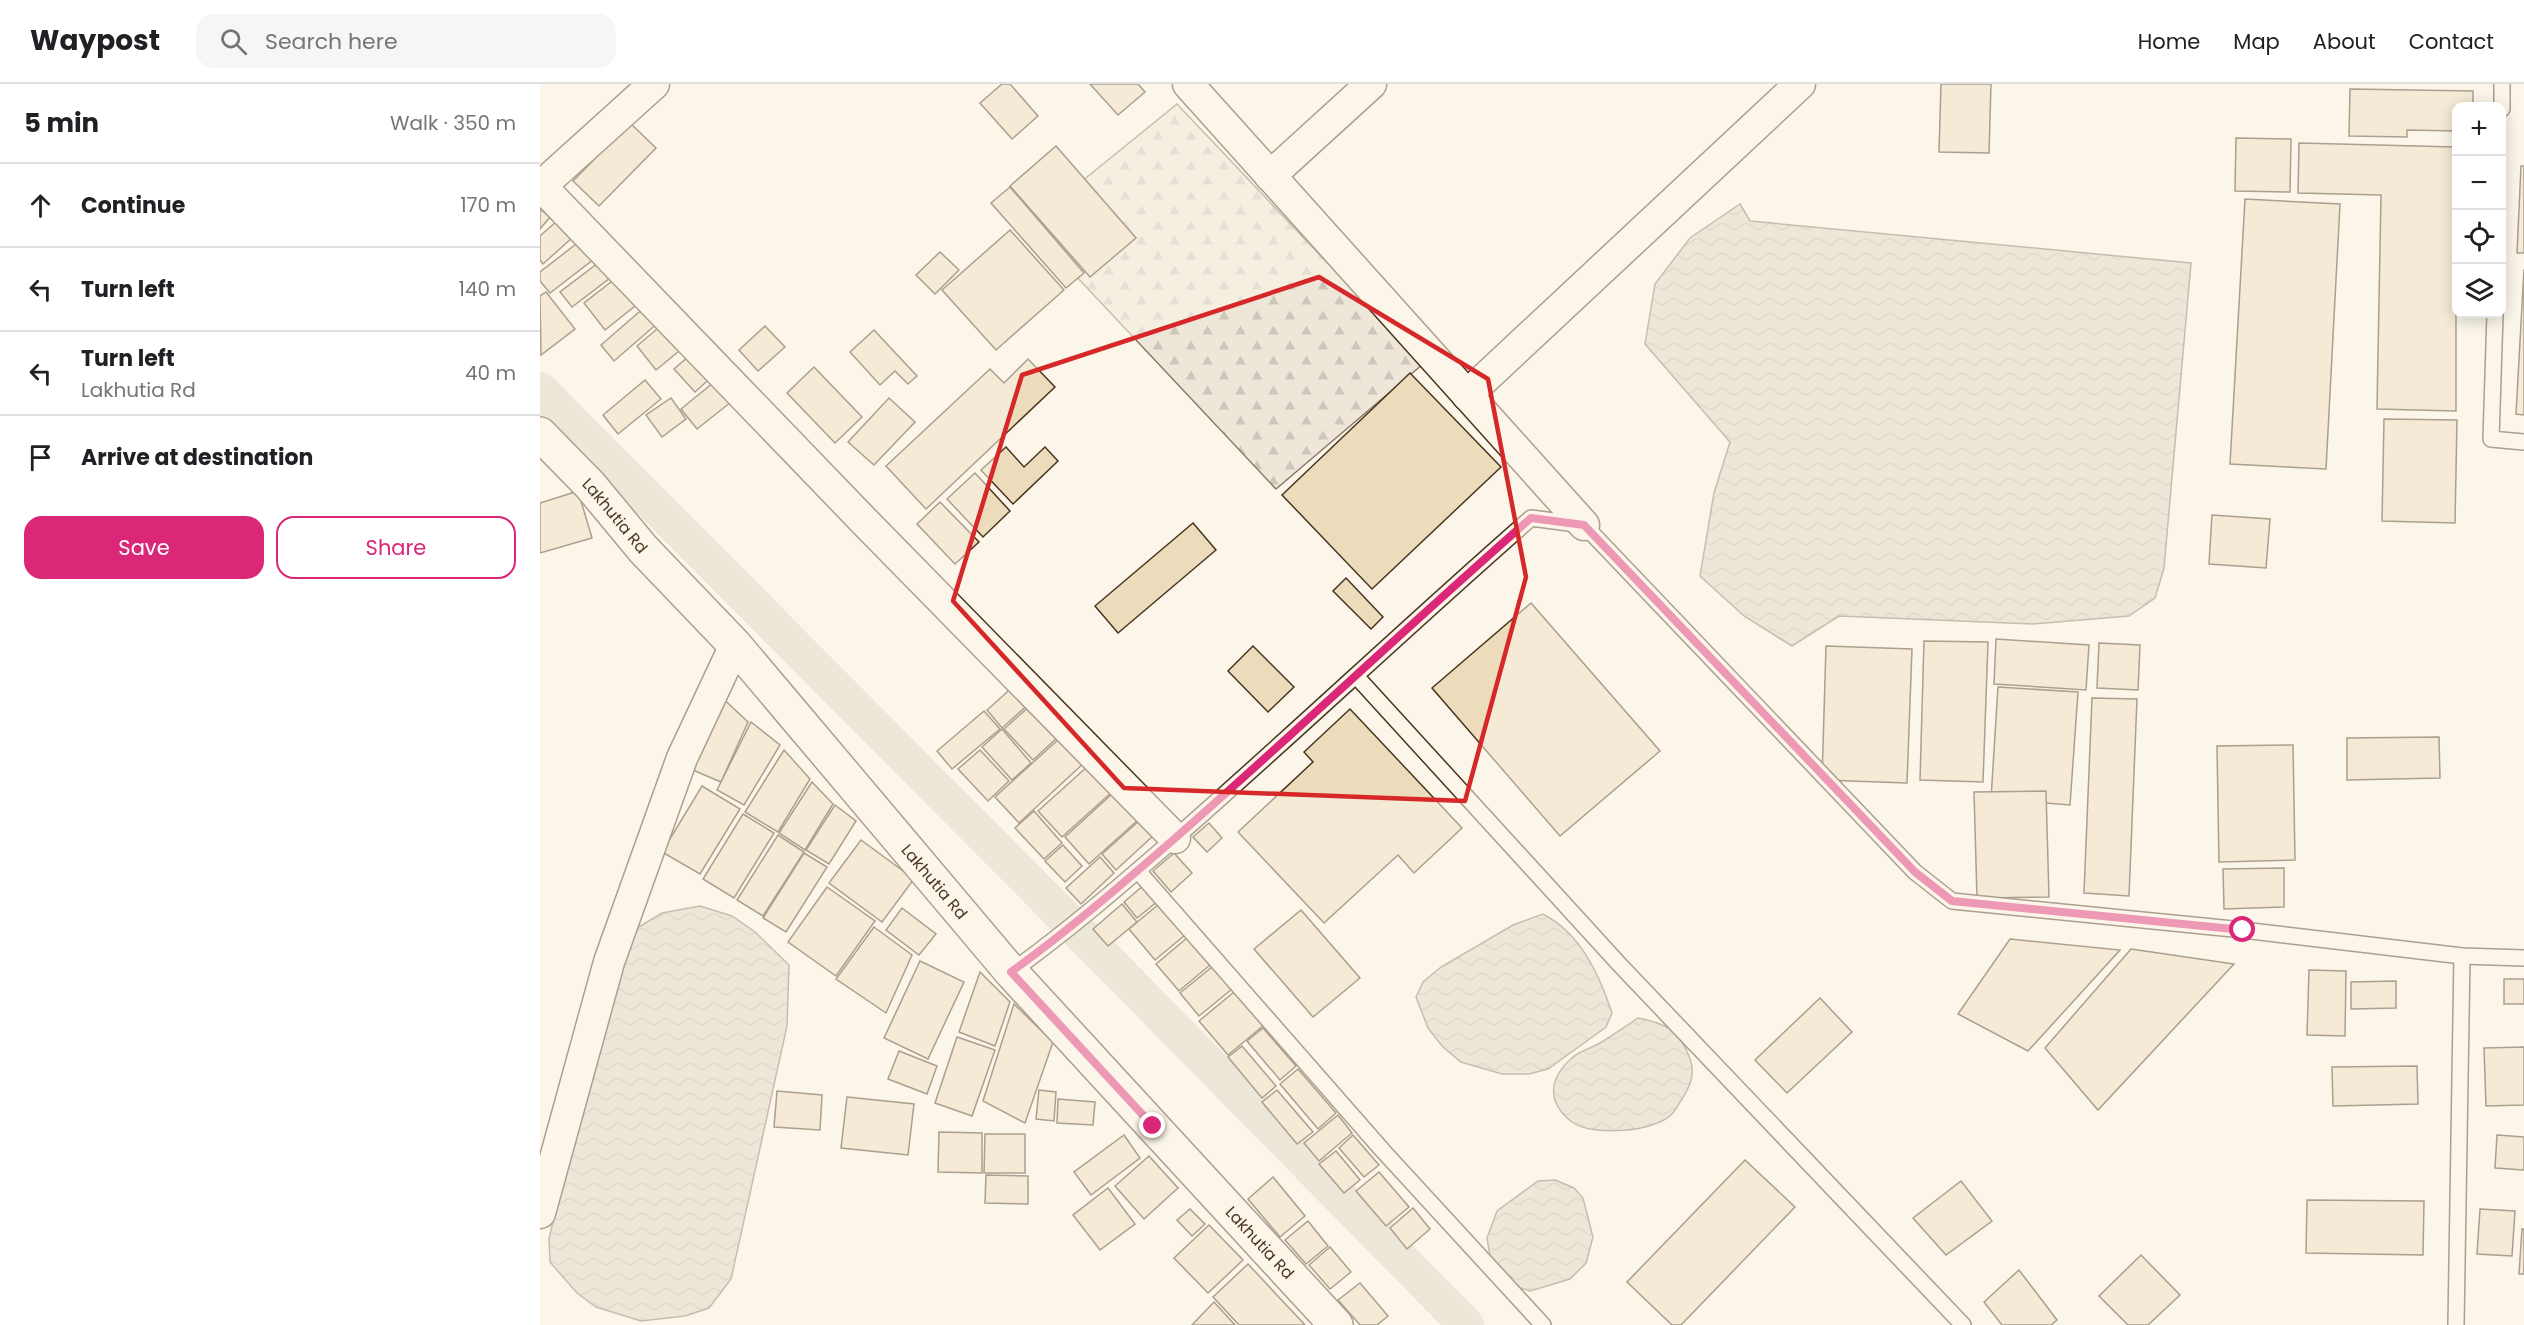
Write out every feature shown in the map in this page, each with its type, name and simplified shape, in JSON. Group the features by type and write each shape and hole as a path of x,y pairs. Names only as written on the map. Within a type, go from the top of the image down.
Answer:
{"street":[{"path":"654,84 541,185 864,521 1175,838"},
{"path":"1188,84 1584,525"},
{"path":"1270,176 1371,84"},
{"path":"1467,395 1800,84"},
{"name":"Lakhutia Rd","path":"540,434 590,485 644,549 735,645 1011,972 1336,1325"},
{"path":"540,1212 609,962 682,758 735,645"}],"lane":[{"path":"2502,84 2502,102"},
{"path":"2495,318 2491,440 2524,442"},
{"path":"1011,972 1055,940 1219,801 1442,596 1531,518 1584,525 1915,872 1952,901 2243,930 2462,956 2524,958"},
{"path":"1356,676 1619,964 1963,1325"},
{"path":"1138,871 1384,1152 1543,1325"},
{"path":"2456,1325 2462,956"}],"highlighted area":[{"path":"1319,277 1488,379 1526,577 1465,801 1124,788 953,601 1022,375"}],"green space":[{"path":"1177,104 1423,364 1276,489 1028,225"}],"water":[{"path":"1740,204 1750,221 2191,263 2164,568 2155,598 2129,616 2033,624 1839,616 1792,646 1744,616 1700,576 1714,493 1730,442 1645,344 1655,284 1690,238"},
{"path":"700,906 732,916 755,932 789,965 787,1026 731,1279 709,1308 685,1316 641,1321 596,1307 577,1293 550,1262 549,1239 564,1175 632,931 662,913"},
{"path":"1543,914 1568,932 1587,956 1612,1013 1606,1027 1548,1069 1529,1074 1502,1074 1461,1062 1443,1047 1428,1028 1416,997 1423,982 1441,967 1513,925"},
{"path":"1638,1018 1656,1022 1670,1029 1681,1040 1689,1056 1692,1078 1676,1109 1664,1120 1652,1125 1623,1130 1594,1130 1572,1122 1558,1106 1555,1098 1555,1082 1564,1066 1582,1051 1600,1043"},
{"path":"1555,1180 1574,1188 1583,1198 1593,1237 1586,1263 1570,1279 1530,1291 1515,1286 1501,1273 1490,1256 1487,1238 1497,1211 1538,1181"}],"building":[{"path":"1002,84 1010,84 1038,116 1012,139 980,103"},
{"path":"1090,84 1138,84 1145,92 1118,115"},
{"path":"1941,84 1991,84 1989,153 1939,152"},
{"path":"2350,89 2473,91 2473,102 2452,102 2452,131 2407,130 2407,137 2349,136"},
{"path":"630,123 656,148 599,206 573,181"},
{"path":"2236,138 2291,139 2290,192 2235,191"},
{"path":"2299,143 2452,147 2452,318 2456,318 2456,411 2377,409 2381,195 2298,193"},
{"path":"1056,146 1136,238 1090,277 1010,186"},
{"path":"2521,166 2524,166 2524,253 2517,253"},
{"path":"1010,187 1084,273 1066,288 991,203"},
{"path":"2245,199 2340,204 2326,469 2230,464"},
{"path":"540,209 550,217 540,229"},
{"path":"558,220 573,237 543,264 540,260 540,236"},
{"path":"1010,230 1064,290 996,350 942,290"},
{"path":"580,241 594,259 550,293 540,281 540,272"},
{"path":"940,252 959,270 935,294 916,275"},
{"path":"598,263 610,278 572,307 560,292"},
{"path":"2524,269 2524,415 2516,414"},
{"path":"620,275 640,302 605,330 584,303"},
{"path":"546,292 575,329 541,355 540,296"},
{"path":"646,306 659,322 614,361 601,345"},
{"path":"664,323 684,347 656,370 637,346"},
{"path":"765,326 785,347 758,371 739,350"},
{"path":"874,330 917,376 908,384 895,371 880,385 850,352"},
{"path":"696,350 716,373 695,392 674,369"},
{"path":"1028,359 1055,387 926,509 886,466 990,369 1004,383"},
{"path":"814,367 862,417 835,443 787,393"},
{"path":"1410,373 1501,467 1372,589 1282,495"},
{"path":"719,378 736,398 697,429 681,409"},
{"path":"645,380 661,399 618,434 603,415"},
{"path":"671,398 686,419 662,437 646,415"},
{"path":"889,398 915,422 874,465 848,442"},
{"path":"2384,419 2457,420 2455,523 2382,521"},
{"path":"1006,447 1024,467 1045,447 1058,461 1013,504 981,470"},
{"path":"975,473 1010,511 983,537 947,499"},
{"path":"578,491 592,538 540,553 540,503"},
{"path":"940,502 979,542 955,564 917,524"},
{"path":"2212,515 2270,519 2266,568 2209,564"},
{"path":"1193,523 1216,550 1118,633 1095,606"},
{"path":"1346,578 1383,617 1371,629 1333,591"},
{"path":"1531,603 1660,751 1560,836 1432,688"},
{"path":"1996,639 2089,645 2086,690 1994,684"},
{"path":"1924,641 1988,642 1983,782 1920,780"},
{"path":"2099,643 2140,645 2138,690 2097,688"},
{"path":"1253,646 1294,687 1268,712 1228,671"},
{"path":"1826,646 1912,649 1907,783 1822,780"},
{"path":"1015,685 1030,703 1002,728 987,710"},
{"path":"1998,687 2078,692 2070,805 1991,799"},
{"path":"716,692 748,722 721,782 681,765"},
{"path":"2092,698 2137,699 2129,896 2084,893"},
{"path":"1031,705 1059,736 1033,760 1004,729"},
{"path":"1350,709 1462,828 1414,873 1398,855 1324,923 1238,832 1313,762 1304,752"},
{"path":"984,711 1000,729 952,769 937,751"},
{"path":"751,722 780,745 744,805 717,790"},
{"path":"1002,729 1031,763 1012,780 982,747"},
{"path":"1061,737 1085,762 1019,823 995,797"},
{"path":"2439,737 2440,778 2347,780 2347,738"},
{"path":"2293,745 2295,860 2219,862 2217,746"},
{"path":"784,750 810,779 778,832 745,812"},
{"path":"980,750 1009,781 988,801 958,769"},
{"path":"1088,766 1112,792 1062,837 1038,811"},
{"path":"812,782 833,804 805,850 779,833"},
{"path":"702,786 740,809 700,874 662,852"},
{"path":"2046,791 2049,897 1977,898 1974,792"},
{"path":"1113,793 1138,820 1089,864 1065,837"},
{"path":"835,805 856,821 829,864 806,850"},
{"path":"1034,811 1062,843 1044,859 1015,828"},
{"path":"743,814 774,833 734,898 703,879"},
{"path":"1140,820 1154,835 1116,870 1102,854"},
{"path":"1209,823 1222,838 1207,852 1193,837"},
{"path":"778,835 804,852 763,916 737,900"},
{"path":"861,840 914,879 882,922 829,883"},
{"path":"1063,845 1082,866 1065,882 1045,861"},
{"path":"804,853 827,867 786,932 763,918"},
{"path":"1174,853 1192,873 1171,892 1153,871"},
{"path":"1100,857 1114,873 1081,904 1066,888"},
{"path":"2284,868 2284,907 2224,909 2223,869"},
{"path":"1144,885 1158,901 1137,918 1124,902"},
{"path":"827,887 875,921 836,976 788,942"},
{"path":"1122,904 1137,922 1108,946 1093,929"},
{"path":"1159,904 1185,935 1155,960 1129,929"},
{"path":"902,908 936,934 919,955 886,930"},
{"path":"1301,910 1360,978 1313,1017 1254,949"},
{"path":"874,927 912,955 886,1013 836,979"},
{"path":"1187,938 1210,965 1179,991 1156,964"},
{"path":"2010,939 2120,950 2028,1051 1958,1014"},
{"path":"2131,949 2234,964 2098,1110 2045,1048"},
{"path":"920,961 964,982 928,1059 884,1038"},
{"path":"1212,967 1232,989 1199,1016 1180,993"},
{"path":"2309,970 2346,971 2345,1036 2307,1035"},
{"path":"980,972 1010,1002 995,1046 959,1032"},
{"path":"2504,979 2524,979 2524,1004 2504,1004"},
{"path":"2396,981 2396,1008 2351,1009 2351,982"},
{"path":"1234,992 1263,1026 1228,1055 1199,1021"},
{"path":"1820,998 1852,1032 1787,1093 1755,1060"},
{"path":"1014,1004 1053,1042 1025,1123 983,1101"},
{"path":"1263,1028 1296,1066 1280,1080 1247,1041"},
{"path":"957,1037 995,1050 972,1116 935,1103"},
{"path":"1242,1046 1276,1086 1262,1098 1228,1057"},
{"path":"2524,1047 2524,1105 2486,1106 2484,1048"},
{"path":"899,1051 937,1066 927,1094 888,1079"},
{"path":"2417,1066 2418,1104 2333,1106 2332,1067"},
{"path":"1298,1069 1336,1113 1318,1129 1280,1084"},
{"path":"1039,1090 1056,1092 1054,1121 1036,1119"},
{"path":"1277,1090 1313,1132 1297,1144 1262,1102"},
{"path":"777,1091 822,1095 820,1130 774,1127"},
{"path":"847,1097 914,1104 908,1155 841,1148"},
{"path":"1058,1099 1095,1102 1093,1125 1057,1123"},
{"path":"1338,1115 1352,1133 1319,1161 1304,1143"},
{"path":"939,1132 982,1133 982,1173 938,1172"},
{"path":"985,1134 1025,1134 1025,1173 984,1173"},
{"path":"1124,1135 1140,1158 1091,1195 1074,1172"},
{"path":"1353,1135 1379,1165 1364,1177 1339,1148"},
{"path":"2497,1135 2524,1137 2524,1170 2495,1168"},
{"path":"1336,1151 1360,1180 1344,1193 1319,1164"},
{"path":"1149,1156 1178,1188 1144,1219 1115,1186"},
{"path":"1745,1160 1795,1207 1681,1325 1672,1325 1627,1282"},
{"path":"1379,1172 1409,1207 1386,1226 1356,1191"},
{"path":"986,1175 1028,1176 1028,1204 985,1203"},
{"path":"1273,1177 1305,1216 1280,1237 1248,1199"},
{"path":"1961,1181 1992,1221 1946,1255 1913,1218"},
{"path":"1108,1188 1135,1224 1100,1250 1073,1215"},
{"path":"2307,1200 2424,1201 2423,1255 2306,1253"},
{"path":"1413,1208 1430,1229 1407,1249 1390,1228"},
{"path":"1190,1209 1205,1224 1192,1236 1177,1220"},
{"path":"2480,1209 2515,1211 2512,1256 2477,1254"},
{"path":"1308,1221 1328,1246 1306,1264 1285,1240"},
{"path":"1209,1225 1243,1260 1208,1293 1174,1258"},
{"path":"2522,1229 2524,1229 2524,1274 2519,1274"},
{"path":"1330,1247 1351,1272 1330,1289 1309,1265"},
{"path":"2141,1255 2180,1295 2148,1325 2128,1325 2099,1296"},
{"path":"1248,1264 1305,1325 1239,1325 1213,1297"},
{"path":"2019,1270 2057,1320 2051,1325 2002,1325 1984,1302"},
{"path":"1360,1283 1388,1316 1377,1325 1360,1325 1338,1300"},
{"path":"1214,1302 1235,1325 1192,1325"}],"waterway":[{"path":"540,390 1466,1325"}],"route":[{"path":"1153,1126 1011,972 1055,940 1219,801 1442,596 1531,518 1584,525 1915,872 1952,901 2243,930"}]}
